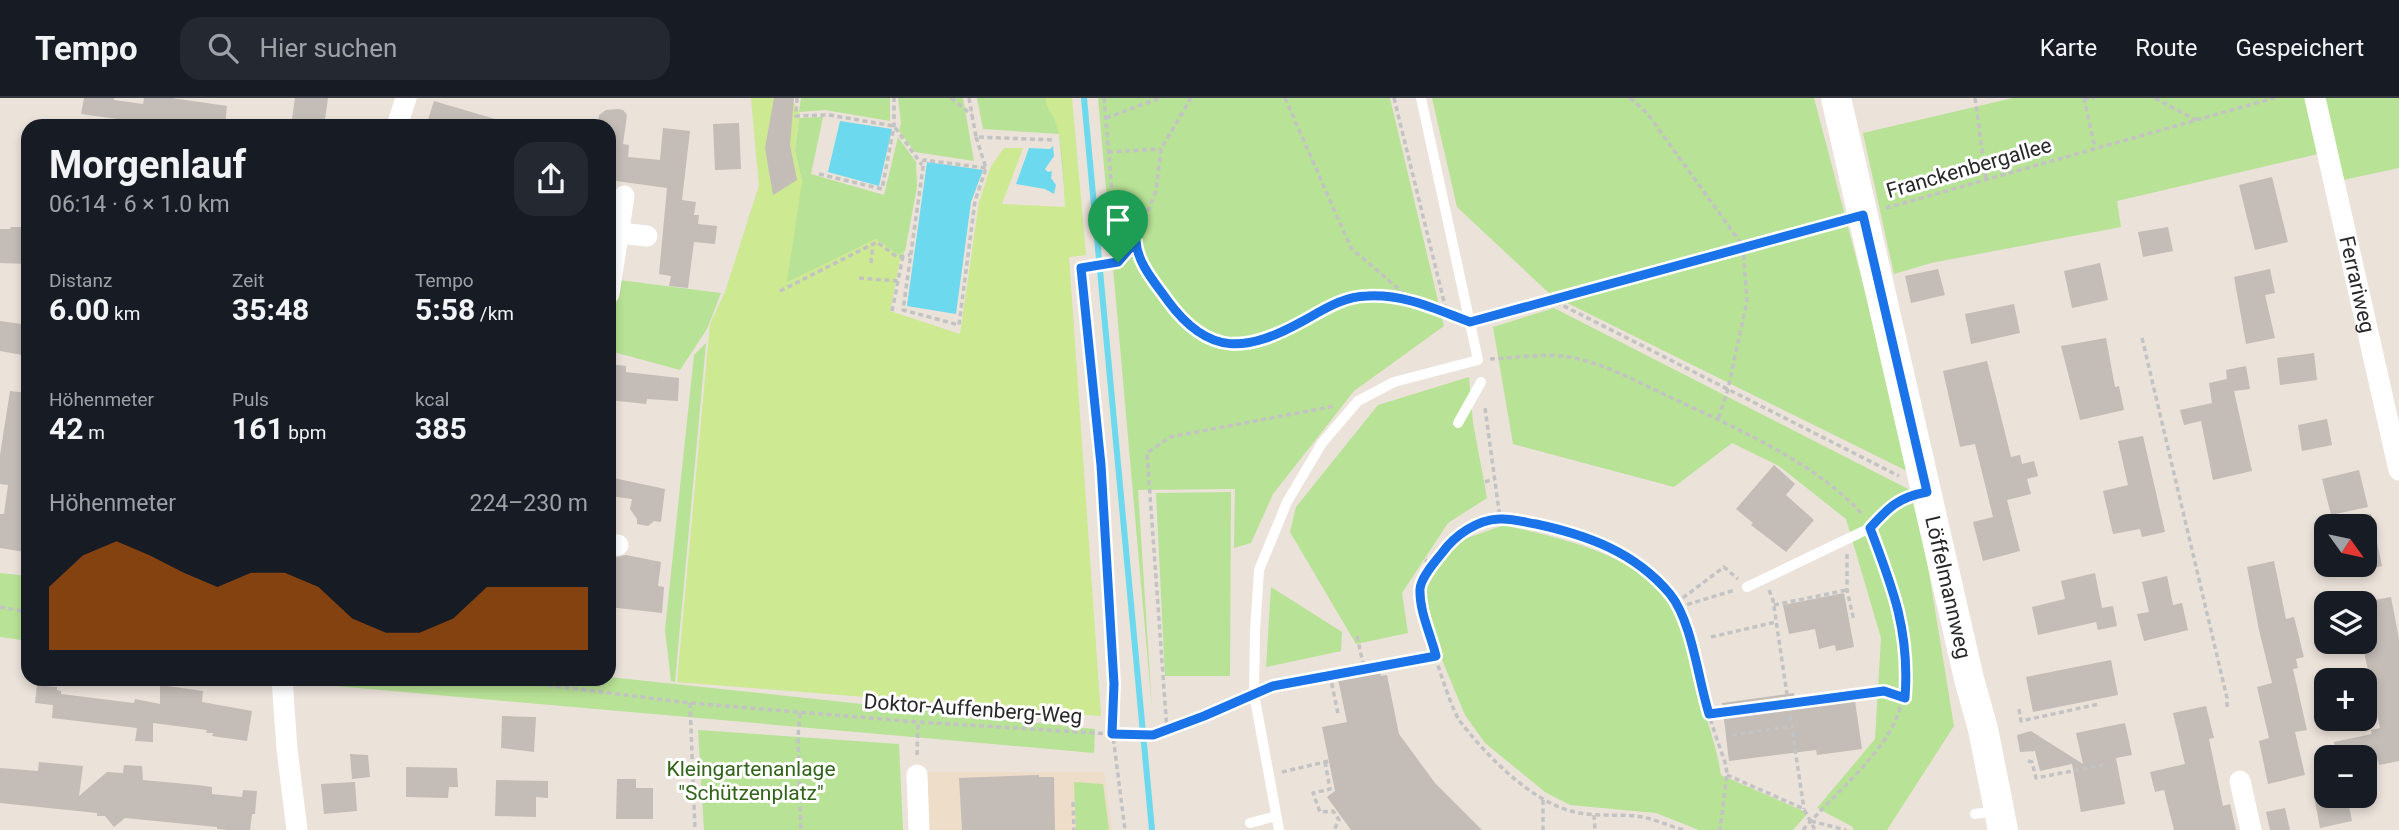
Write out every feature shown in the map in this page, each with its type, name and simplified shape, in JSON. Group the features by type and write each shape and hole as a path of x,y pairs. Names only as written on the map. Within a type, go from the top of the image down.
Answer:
{"street":[{"path":"399,119 406,98"},
{"name":"Löffelmannweg","path":"1836,98 1927,492 1993,818"},
{"name":"Ferrariweg","path":"2315,98 2399,470"},
{"path":"616,247 624,196"},
{"path":"618,233 647,236"},
{"path":"282,686 297,830"},
{"path":"917,775 919,830"},
{"path":"2240,781 2251,830"}],"lane":[{"path":"1279,830 1254,694 1255,631 1259,570 1287,502 1322,443 1358,401 1394,382 1478,360 1421,98"},
{"path":"1458,423 1481,382"},
{"path":"1747,587 1846,537 1870,528 1883,513 1906,496 1927,492"},
{"path":"1250,823 1276,816"}],"path":[{"path":"797,98 796,116 829,115 894,126 923,167"},
{"path":"820,174 882,189 894,126 894,98"},
{"path":"951,98 972,115"},
{"path":"969,98 976,137 986,168 975,201 959,324 903,310 924,160 986,168"},
{"path":"1104,98 1118,262"},
{"path":"1105,118 1160,98"},
{"path":"1125,830 1112,734 1114,684 1101,465 1081,268 1118,262 1136,241 1156,191 1161,149 1191,98"},
{"path":"1284,98 1351,248 1410,299"},
{"path":"1394,98 1447,314"},
{"path":"1630,98 1647,113 1743,246 1747,301 1728,389 1718,420"},
{"path":"1975,98 1986,180"},
{"path":"2095,98 2084,98 2095,148"},
{"path":"2155,98 2196,120"},
{"name":"Franckenbergallee","path":"1470,322 1863,215 2274,98"},
{"path":"976,137 1054,140"},
{"path":"1108,152 1161,149"},
{"path":"1136,241 1136,250 1146,269 1175,311 1199,334 1220,344 1247,343 1289,328 1335,303 1366,295 1410,299 1470,322"},
{"path":"780,290 877,242 897,257 910,255"},
{"path":"871,263 873,244"},
{"path":"892,311 903,256"},
{"path":"859,278 898,281"},
{"path":"1554,301 1927,492"},
{"path":"2142,338 2227,698 2227,709"},
{"path":"1478,360 1567,356 1607,367 1718,420 1830,483 1863,514 1890,579 1903,631 1906,649 1905,698 1884,741 1835,798 1803,830"},
{"path":"1481,382 1500,519"},
{"path":"1167,731 1147,453 1170,437 1358,401"},
{"path":"1485,482 1494,480"},
{"path":"1683,830 1637,816 1594,815 1571,811 1543,800 1516,779 1459,720 1453,711 1436,656 1420,589 1455,538 1476,525 1500,519 1552,528 1612,548 1644,569 1669,592 1686,623 1709,714 1726,765 1720,830"},
{"path":"1846,537 1847,590 1854,621"},
{"path":"1425,560 1434,565"},
{"path":"1677,605 1724,567 1747,587"},
{"path":"1763,579 1774,605 1804,809 1815,830"},
{"path":"1677,605 1747,587"},
{"path":"1774,605 1847,590"},
{"path":"0,607 21,611"},
{"path":"1711,637 1776,622"},
{"path":"1357,636 1364,668"},
{"name":"Doktor-Auffenberg-Weg","path":"553,686 690,703 918,722 1153,735 1273,686 1436,656"},
{"path":"1330,675 1338,714"},
{"path":"1709,714 1884,691 1905,698"},
{"path":"690,703 695,830"},
{"path":"2019,709 2021,721 2099,704"},
{"path":"800,712 798,737 802,830"},
{"path":"917,775 918,722"},
{"path":"1732,735 1793,726"},
{"path":"1270,776 1327,761 1331,789 1312,793 1320,812 1333,811 1339,820 1334,830"},
{"path":"2028,761 2032,762 2036,778 2104,765"},
{"path":"1727,775 1804,809"},
{"path":"1543,800 1543,830"},
{"path":"1073,802 1074,830"},
{"path":"1594,815 1595,830"},
{"path":"1811,821 1846,830"}],"shaded area":[{"path":"925,772 1104,772 1112,830 928,830"}],"green space":[{"path":"751,98 791,98 799,111 801,98 795,150 802,182 787,282 876,239 898,255 905,251 900,260 890,311 960,334 979,202 991,166 1004,148 1023,148 1002,204 1065,207 1060,143 1056,123 1046,98 1072,98 1086,255 1069,257 1101,716 677,682 710,324 725,292 759,186"},
{"path":"801,98 890,98 890,121 825,110 799,112"},
{"path":"898,98 963,98 974,161 915,152 899,131 901,123"},
{"path":"977,98 1072,98 1066,207 1059,134 983,129"},
{"path":"1098,98 1390,98 1444,326 1354,391 1273,494 1251,543 1234,548 1235,489 1138,490 1152,708"},
{"path":"1432,98 1814,98 1913,474 1551,295 1457,207"},
{"path":"2013,98 2399,98 2399,168 2343,180 2335,150 2117,201 2121,227 1931,263 1894,274 1863,133"},
{"path":"823,117 811,174 884,195 898,137 916,162 917,187 905,251 898,255 876,239 787,283 788,291 845,262 843,292 854,301 857,281 895,284 890,311 886,313 858,307 820,328 807,340 812,383 822,423 798,436 763,424 757,333 710,337 711,324 725,293 759,186 774,197 802,182 795,150 799,118"},
{"path":"619,280 721,293 707,329 680,370 616,353"},
{"path":"1554,308 1916,493 1954,726 1887,830 1853,830 1853,827 1817,808 1875,739 1881,638 1846,519 1779,466 1732,443 1674,487 1513,444 1493,327"},
{"path":"706,343 675,682 671,681 665,630 694,355"},
{"path":"1469,377 1473,423 1487,498 1448,523 1402,593 1408,633 1356,644 1290,532 1296,507 1378,405"},
{"path":"1231,492 1230,676 1165,676 1156,493"},
{"path":"1504,525 1576,544 1623,563 1644,577 1662,594 1683,630 1721,775 1808,813 1793,830 1699,830 1656,813 1570,805 1545,792 1485,743 1465,715 1440,655 1427,604 1426,589 1440,564 1459,541"},
{"path":"0,573 21,575 21,640 0,637"},
{"path":"1271,587 1342,632 1341,651 1266,667"},
{"path":"616,678 1095,729 1094,753 336,686 616,686"},
{"name":"Kleingartenanlage \"Schützenplatz\"","path":"698,730 899,744 903,830 704,830"},
{"path":"1074,782 1103,784 1109,830 1076,830"}],"water":[{"path":"840,121 892,129 879,186 828,172"},
{"path":"1053,146 1054,156 1045,169 1052,171 1051,178 1056,185 1054,194 1045,189 1016,184 1029,148 1050,149"},
{"path":"927,162 983,170 971,202 956,314 907,306"}],"building":[{"path":"84,98 114,98 143,104 144,98 172,98 227,106 226,119 117,119 81,114"},
{"path":"295,98 328,98 325,119 292,119"},
{"path":"774,98 794,98 790,145 797,180 773,195 765,148"},
{"path":"434,101 495,119 428,119"},
{"path":"606,110 623,110 627,115 623,144 629,145 628,157 660,160 663,128 690,131 682,200 696,202 694,215 699,215 698,224 717,226 715,244 694,242 688,288 669,286 671,276 659,274 667,188 616,181 616,119 599,119 599,115"},
{"path":"739,123 741,169 715,170 713,124"},
{"path":"2272,177 2288,242 2255,250 2239,185"},
{"path":"21,227 21,264 0,263 0,229"},
{"path":"2168,227 2173,251 2143,257 2138,232"},
{"path":"2100,263 2108,300 2072,308 2064,271"},
{"path":"1938,269 1945,295 1911,303 1905,276"},
{"path":"2270,269 2275,293 2265,295 2275,338 2246,344 2234,277"},
{"path":"2014,304 2020,333 1971,344 1965,314"},
{"path":"0,321 21,324 21,355 0,351"},
{"path":"2106,338 2115,387 2119,386 2124,410 2080,420 2061,346"},
{"path":"2314,353 2317,380 2280,385 2277,358"},
{"path":"1987,361 2011,457 2020,455 2022,464 2034,461 2038,476 2027,479 2031,494 2007,500 2020,551 1983,561 1973,522 1993,517 1975,444 1960,447 1943,371"},
{"path":"616,365 626,366 626,372 679,378 678,401 647,399 646,404 616,401"},
{"path":"2246,366 2250,389 2234,391 2252,471 2213,480 2201,421 2184,425 2180,410 2212,403 2209,383 2227,379 2226,370"},
{"path":"10,391 21,392 21,551 0,548 0,514 4,514 8,485 0,484 0,455"},
{"path":"2327,419 2332,445 2302,451 2298,425"},
{"path":"2143,436 2165,532 2142,537 2140,529 2113,534 2103,491 2128,485 2118,441"},
{"path":"1774,465 1795,484 1786,495 1814,520 1786,552 1751,525 1753,523 1736,509"},
{"path":"2359,470 2368,507 2331,514 2322,479"},
{"path":"616,478 665,489 661,522 654,521 648,526 637,524 637,519 630,509 632,499 616,497"},
{"path":"2377,542 2382,566 2377,567"},
{"path":"626,555 661,562 658,586 664,587 662,613 616,608 616,557"},
{"path":"2274,561 2286,619 2294,617 2304,657 2296,659 2298,668 2293,669 2307,730 2295,732 2305,775 2268,784 2259,741 2269,738 2257,687 2272,683 2247,567"},
{"path":"2095,573 2102,608 2113,606 2117,626 2098,630 2096,622 2038,635 2032,607 2065,599 2061,581"},
{"path":"2167,576 2173,605 2182,603 2188,630 2144,641 2137,614 2149,612 2142,582"},
{"path":"1844,593 1854,647 1836,651 1835,645 1819,649 1815,629 1789,634 1783,605"},
{"path":"2391,597 2399,639 2399,761 2379,765 2377,745 2335,745 2334,742 2372,734 2371,731 2380,728 2377,714 2377,668 2367,668 2365,654 2377,654 2377,600"},
{"path":"2111,660 2118,695 2033,712 2026,677"},
{"path":"1380,670 1381,676 1387,675 1399,734 1435,783 1482,830 1351,830 1327,797 1335,791 1322,727 1347,722 1338,679"},
{"path":"37,686 47,686 57,687 61,694 134,703 135,699 160,704 160,686 167,686 203,691 202,702 252,711 247,741 212,736 213,733 206,733 207,730 153,723 153,742 135,741 137,728 52,718 53,705 35,703"},
{"path":"1794,693 1796,708 1855,701 1862,749 1817,755 1816,750 1729,761 1722,703"},
{"path":"2206,706 2214,738 2209,739 2223,806 2230,804 2236,830 2174,830 2164,790 2155,792 2150,772 2185,764 2173,713"},
{"path":"502,716 536,717 534,752 501,748"},
{"path":"2125,723 2132,755 2116,758 2125,804 2081,812 2072,764 2040,771 2035,751 2020,752 2017,735 2031,731 2083,764 2076,733"},
{"path":"350,754 368,755 370,777 352,779"},
{"path":"39,762 83,766 79,796 107,772 123,773 124,765 142,766 143,780 212,787 212,794 242,797 243,790 257,791 255,814 252,814 250,830 227,830 125,818 114,827 105,816 97,816 97,813 0,803 0,768 38,771"},
{"path":"406,767 457,768 458,787 449,787 448,798 406,797"},
{"path":"1039,775 1054,777 1055,830 962,830 959,778"},
{"path":"617,779 636,779 636,788 653,788 653,819 616,819"},
{"path":"496,780 548,781 548,798 536,797 536,817 495,816"},
{"path":"355,782 357,811 324,814 321,784"},
{"path":"2285,808 2290,830 2270,830 2266,812"},
{"path":"2316,808 2349,808 2352,821 2320,828"}],"waterway":[{"path":"1084,98 1152,830"}],"route":[{"path":"1863,215 1927,492 1906,496 1883,513 1870,528 1890,579 1903,631 1907,672 1905,698 1884,691 1709,714 1686,623 1669,592 1631,559 1595,541 1552,528 1500,519 1476,525 1455,538 1448,544 1422,584 1422,605 1436,656 1273,686 1153,735 1112,734 1114,684 1101,465 1081,268 1118,262 1136,241 1136,250 1155,283 1175,311 1199,334 1220,344 1247,343 1289,328 1335,303 1366,295 1410,299 1470,322 1863,215"}]}
